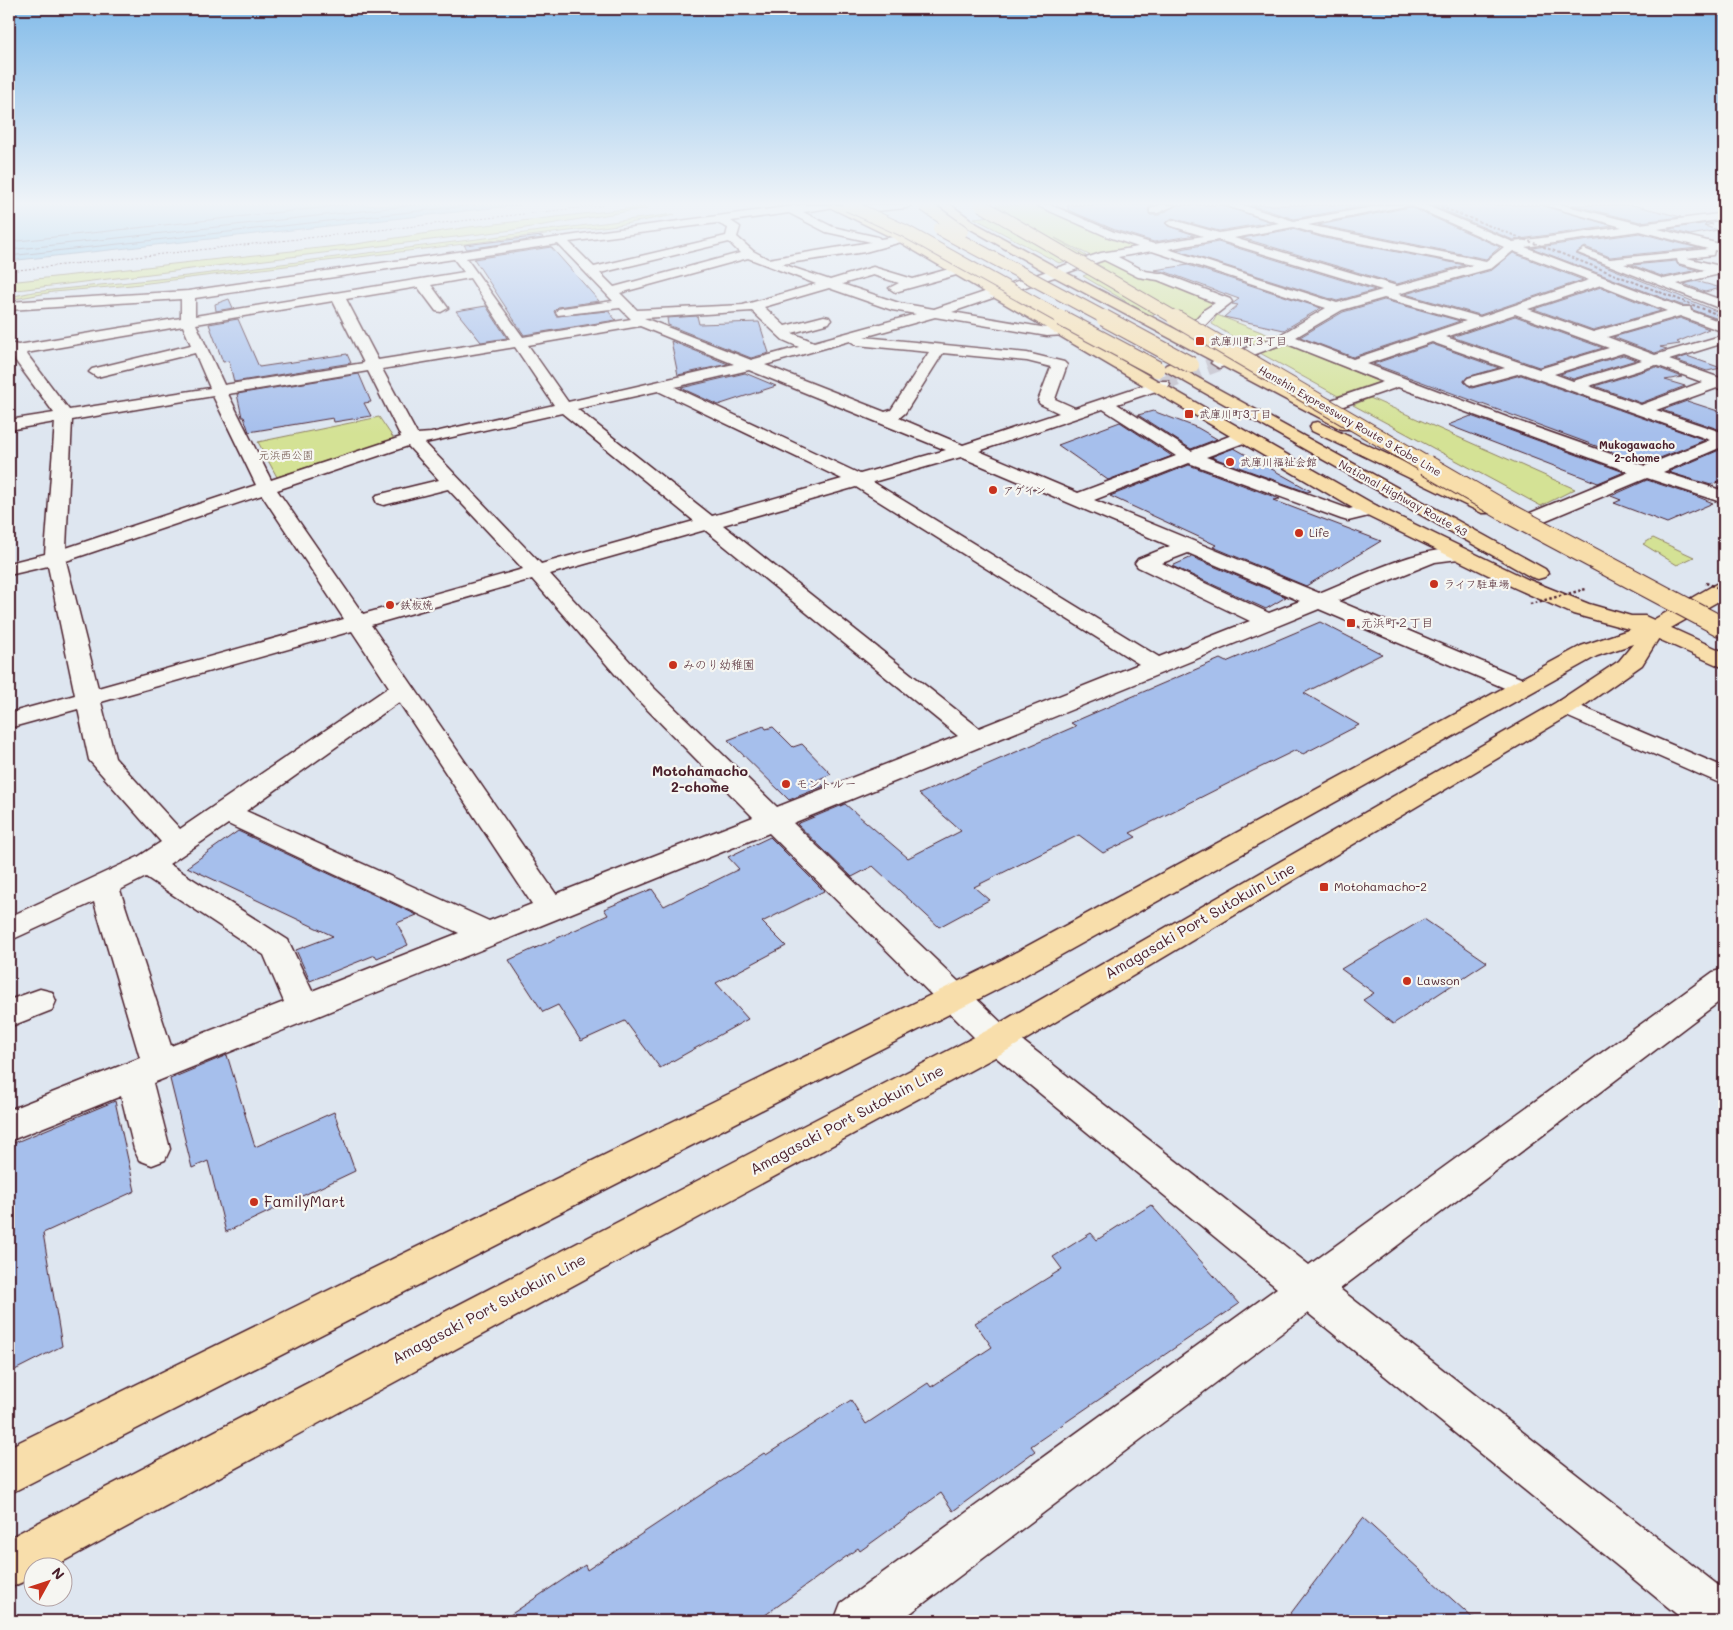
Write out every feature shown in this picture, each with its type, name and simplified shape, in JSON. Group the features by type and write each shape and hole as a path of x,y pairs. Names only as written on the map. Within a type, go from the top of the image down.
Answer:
{"main road":[{"path":"974,281 1060,332 1161,377"},
{"path":"995,281 1161,377 1243,437 1370,510 1459,554 1581,609 1654,629"},
{"name":"National Highway Route 43","path":"1003,281 1161,377 1260,418 1540,574 1724,661"},
{"name":"National Highway Route 43","path":"1047,281 1209,363 1393,464 1691,598 1724,620"},
{"path":"1055,281 1209,363 1277,406"},
{"path":"1072,281 1183,340 1209,363 1317,410 1633,571 1691,598 1724,607"},
{"name":"Hanshin Expressway Route 3 Kobe Line","path":"1113,281 1332,409 1508,501 1664,578"},
{"name":"Hanshin Expressway Route 3 Kobe Line","path":"1113,281 1512,515 1724,628"},
{"name":"Amagasaki Port Sutokuin Line","path":"9,1564 998,1040 1566,707 1634,660 1654,629 1691,598 1724,589"},
{"name":"Amagasaki Port Sutokuin Line","path":"9,1471 1007,971 1522,687 1598,647 1654,629"}],"street":[{"path":"9,306 188,295 284,281"},
{"path":"11,346 188,321 431,281"},
{"path":"478,281 517,342 563,406 977,739"},
{"path":"600,281 627,308 749,365 885,418 1190,545 1522,687"},
{"path":"9,425 517,342 627,308 670,281"},
{"path":"820,281 897,307 1047,332 1060,332"},
{"path":"564,312 627,308 744,309 838,281"},
{"path":"906,281 912,283"},
{"path":"867,296 919,281"},
{"path":"9,569 54,558 411,439 431,438 563,406 749,365 936,313 1034,281"},
{"path":"1171,281 1225,302 1209,313 1183,340"},
{"path":"1258,281 1337,307"},
{"path":"1358,281 1480,321"},
{"path":"1209,363 1285,338 1337,307 1429,281"},
{"path":"1353,364 1599,281"},
{"path":"1605,281 1724,328"},
{"path":"1658,281 1724,306"},
{"path":"1663,283 1671,281"},
{"path":"420,283 424,285 441,308"},
{"path":"188,295 188,321 238,436 266,487 355,622 551,910"},
{"path":"338,297 411,439 536,571 644,692 952,997 998,1040 1724,1621"},
{"path":"853,309 881,301"},
{"path":"755,306 788,337 812,347"},
{"path":"1592,337 1679,311 1724,306"},
{"path":"1515,309 1721,383"},
{"path":"782,331 824,320"},
{"path":"11,346 57,329"},
{"path":"1027,357 1060,332"},
{"path":"461,336 470,350"},
{"path":"1432,336 1724,440"},
{"path":"1285,338 1397,382 1644,473 1724,497"},
{"path":"1574,386 1724,338"},
{"path":"841,339 1027,357 1059,365 1046,401 1073,413"},
{"path":"11,346 54,399 64,416 54,558 58,565 90,698 102,760 178,844"},
{"path":"97,372 200,347"},
{"path":"885,418 897,413 939,348"},
{"path":"1538,374 1624,348"},
{"path":"1473,381 1522,368"},
{"path":"9,721 856,479 962,451 1104,403 1161,377"},
{"path":"1317,410 1397,382"},
{"path":"1642,410 1721,383"},
{"path":"658,385 856,479 1158,666"},
{"path":"1104,403 1191,458 1348,515 1370,510"},
{"path":"1079,499 1243,437"},
{"path":"1530,520 1724,440"},
{"path":"384,499 452,482"},
{"path":"1190,545 1145,563 1270,622"},
{"path":"9,1126 1432,556 1459,554"},
{"path":"9,930 148,864 402,690"},
{"path":"1566,707 1724,777"},
{"path":"226,812 490,934"},
{"path":"148,864 277,948 304,1009"},
{"path":"103,884 147,1071 152,1149"},
{"path":"859,1621 1724,981"},
{"path":"9,1014 40,1001"}],"green space":[{"path":"18,281 91,281 9,291 9,282"},
{"path":"138,281 164,281 53,292 9,300 9,297 33,292"},
{"path":"1092,281 1163,281 1220,302 1193,319 1179,311 1149,315"},
{"path":"1217,315 1277,338 1248,346 1212,324"},
{"path":"1287,344 1379,382 1338,396 1260,353"},
{"path":"1370,398 1575,489 1541,506 1353,405"},
{"name":"元浜西公園","path":"379,417 394,439 277,477 258,442"},
{"path":"1653,538 1694,557 1677,565 1643,544"}],"building":[{"path":"489,281 581,281 599,301 558,307 554,311 556,316 608,311 616,320 524,335"},
{"path":"1191,281 1238,281 1321,308 1284,330 1224,317 1238,305 1232,304 1239,299"},
{"path":"1274,281 1346,281 1375,290 1337,301"},
{"path":"1387,281 1407,281 1397,284"},
{"path":"1452,281 1580,281 1480,315 1405,294"},
{"path":"1618,281 1643,281 1724,314 1724,321 1693,310 1691,306 1681,305"},
{"path":"1696,281 1721,288 1705,292 1684,284"},
{"path":"1601,287 1661,311 1593,330 1534,309"},
{"path":"229,299 233,308 216,311 215,304"},
{"path":"1384,300 1460,321 1353,357 1300,337 1343,312"},
{"path":"486,306 507,338 481,342 456,311"},
{"path":"697,316 699,324 759,322 769,353 751,358 668,325 667,318"},
{"path":"1515,316 1603,348 1539,367 1452,337"},
{"path":"1680,318 1709,329 1677,342 1680,344 1660,347 1667,349 1655,353 1613,337"},
{"path":"238,319 259,367 347,354 351,363 234,382 229,361 223,362 209,324"},
{"path":"671,341 728,364 678,375"},
{"path":"1432,344 1499,368 1467,377 1464,382 1472,388 1521,375 1705,440 1645,464 1373,364"},
{"path":"1623,355 1636,360 1573,379 1560,374"},
{"path":"1687,356 1721,368 1707,371 1675,360"},
{"path":"1656,367 1682,377 1665,380 1685,386 1641,403 1595,386"},
{"path":"745,373 776,386 718,405 681,388"},
{"path":"359,374 371,402 364,403 371,416 334,422 333,418 249,432 244,417 242,417 237,394"},
{"path":"1687,401 1724,413 1724,431 1662,410"},
{"path":"1153,411 1198,428 1217,439 1191,449 1138,415"},
{"path":"1471,416 1624,472 1598,483 1448,425"},
{"path":"1120,422 1172,456 1108,480 1058,445"},
{"path":"1234,448 1311,491 1307,492 1211,457"},
{"path":"1724,448 1724,479 1711,485 1668,472"},
{"path":"1189,465 1280,499 1273,500 1381,541 1306,586 1213,547 1216,545 1110,496"},
{"path":"1647,480 1713,503 1667,523 1614,503 1621,500 1611,496"},
{"path":"1192,557 1286,597 1266,609 1172,566"},
{"path":"1320,622 1382,654 1304,693 1359,725 1303,754 1296,750 1253,771 1130,833 1136,837 1103,853 1079,835 974,887 989,900 939,927 873,866 852,877 797,824 845,804 908,858 961,831 919,794 1076,726 1071,723 1101,710 1220,659 1226,662"},
{"path":"764,726 766,729 773,727 793,747 802,744 831,774 817,780 824,786 789,800 728,740"},
{"path":"238,831 417,915 397,923 408,945 377,958 375,955 310,981 296,950 333,936 187,867"},
{"path":"770,837 824,891 762,922 786,946 716,983 748,1019 660,1068 625,1021 581,1041 558,1005 543,1012 509,960 608,915 604,909 652,889 664,906 739,869 728,857"},
{"name":"Lawson","path":"1424,919 1487,962 1393,1024 1363,1000 1374,993 1341,969"},
{"path":"227,1055 255,1147 334,1112 355,1171 226,1232 208,1161 192,1168 170,1079"},
{"path":"115,1101 135,1191 43,1233 62,1346 9,1373 9,1145"},
{"path":"1151,1205 1239,1304 1031,1446 1035,1451 953,1511 941,1493 860,1551 858,1548 757,1621 501,1621 585,1565 587,1570 764,1453 766,1455 851,1400 866,1424 928,1383 931,1387 992,1347 975,1323 1062,1269 1053,1257 1091,1233 1097,1240"},
{"path":"1363,1518 1476,1621 1285,1621"}],"tunnel":[{"path":"1162,384 1219,363"}],"railway":[{"path":"1632,281 1724,317"}],"place":[{"name":"武庫川町３丁目","path":"1200,341"},
{"name":"武庫川町3丁目","path":"1189,414"},
{"name":"武庫川福祉会館","path":"1230,462"},
{"name":"アゲイン","path":"993,490"},
{"name":"Life","path":"1299,533"},
{"name":"ライフ駐車場","path":"1434,584"},
{"name":"鉄板焼","path":"390,605"},
{"name":"元浜町２丁目","path":"1351,623"},
{"name":"みのり幼稚園","path":"673,665"},
{"name":"モントルー","path":"786,784"},
{"name":"Motohamacho-2","path":"1324,887"},
{"name":"Lawson","path":"1407,981"},
{"name":"FamilyMart","path":"254,1202"}],"district":[{"name":"Mukogawacho 2-chome","path":"1637,451"},
{"name":"Motohamacho 2-chome","path":"700,780"}]}
